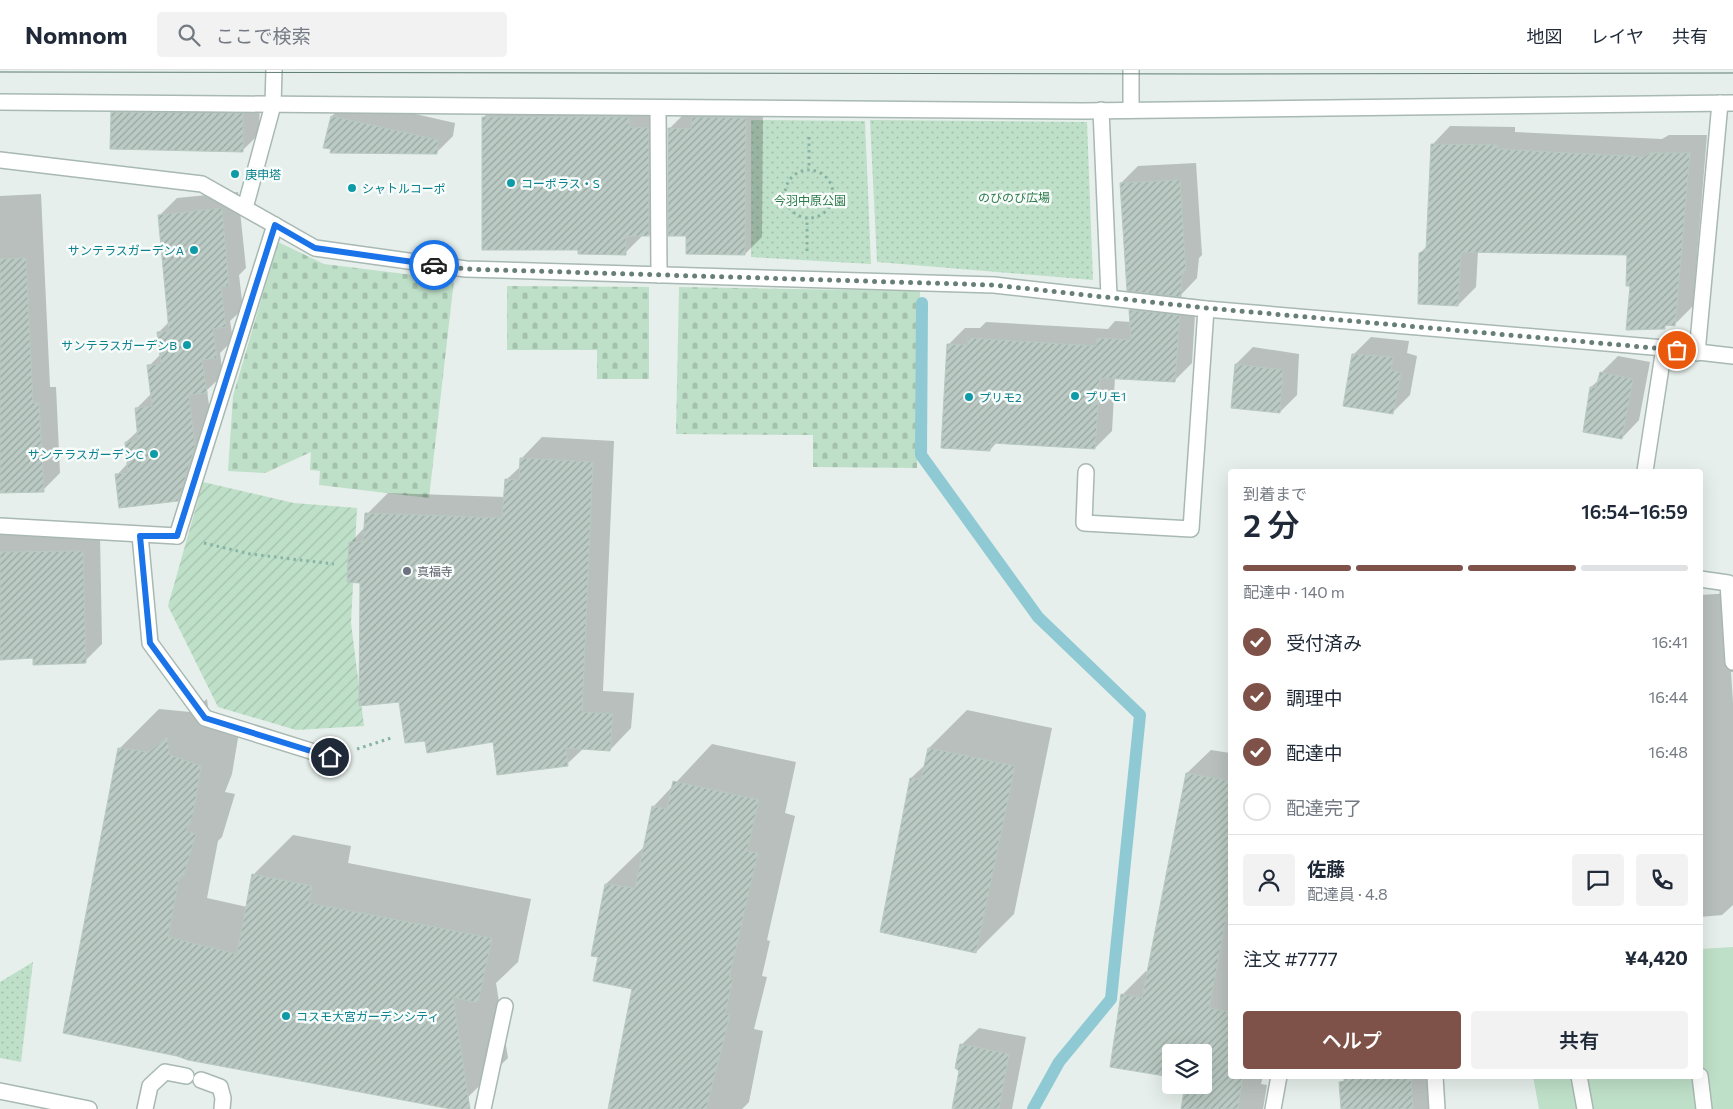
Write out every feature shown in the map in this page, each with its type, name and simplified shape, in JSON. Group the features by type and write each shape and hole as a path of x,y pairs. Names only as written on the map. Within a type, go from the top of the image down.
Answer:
{"street":[{"path":"245,208 273,105 274,70"},
{"path":"1131,70 1131,110"},
{"path":"0,102 1101,110 1727,103 1697,352"},
{"path":"658,108 659,275"},
{"path":"1101,110 1109,296"},
{"path":"0,160 202,184 315,248 466,269 994,285 1206,308 1664,348 1733,356"},
{"path":"0,526 140,536 177,536 275,225"},
{"path":"1086,472 1084,523 1191,529 1206,308"},
{"path":"1645,469 1664,348"},
{"path":"140,536 150,643 205,718 330,757"},
{"path":"1703,579 1728,583 1733,662"},
{"path":"483,1109 505,1006"},
{"path":"145,1109 150,1086 165,1072 186,1076"},
{"path":"1273,1109 1278,1079"},
{"path":"1435,1079 1437,1109"},
{"path":"1580,1079 1585,1109"},
{"path":"1700,1079 1704,1109"},
{"path":"201,1080 220,1087 223,1098 222,1109"},
{"path":"0,1091 89,1109"}],"path":[{"path":"800,170 816,170 829,180 832,187 832,202 822,214 815,218 799,216 787,205 785,197 788,181 800,170"},
{"path":"177,536 250,554 334,564"},
{"path":"330,757 394,737"}],"green space":[{"name":"今羽中原公園","path":"751,120 865,121 871,264 751,257"},
{"name":"のびのび広場","path":"870,120 1087,122 1093,280 877,262"},
{"path":"278,242 324,264 454,280 429,498 319,485 320,471 310,470 311,452 265,473 228,471 233,396"},
{"path":"507,286 649,287 649,379 597,379 597,350 507,350"},
{"path":"679,287 920,291 917,468 813,467 813,435 676,434"},
{"path":"203,482 294,503 357,508 351,623 364,726 296,730 218,707 168,606"},
{"path":"1733,947 1733,1109 1539,1109 1534,1079 1703,1079 1703,949"},
{"path":"33,962 21,1062 0,1058 0,982"}],"building":[{"path":"111,112 243,113 243,152 110,149"},
{"path":"331,116 438,140 437,154 330,153 331,149 323,148"},
{"path":"482,117 629,117 629,127 649,128 649,236 626,236 626,255 578,254 578,250 482,250"},
{"path":"692,117 746,118 745,255 686,254 686,236 668,236 668,128 691,129"},
{"path":"1431,144 1497,145 1497,149 1643,157 1650,153 1690,153 1675,326 1665,325 1665,329 1626,330 1630,286 1626,286 1627,255 1461,252 1458,306 1418,304 1419,253 1426,250"},
{"path":"1180,180 1186,273 1182,273 1181,297 1127,291 1120,183"},
{"path":"222,208 229,286 221,287 226,327 213,329 217,358 202,360 207,393 189,395 195,447 178,501 119,508 115,474 128,473 125,442 138,440 135,408 152,406 147,365 161,364 157,332 169,331 158,215"},
{"path":"26,258 33,403 39,403 44,492 0,493 0,259"},
{"path":"1129,310 1180,315 1175,382 1100,378 1095,449 991,443 990,451 941,448 947,344 968,345 968,338 1096,346 1097,338 1131,340"},
{"path":"1352,354 1393,357 1391,370 1401,373 1393,414 1343,406"},
{"path":"1235,364 1283,370 1280,413 1231,408"},
{"path":"1600,372 1633,379 1622,439 1583,432 1590,387 1596,387"},
{"path":"520,458 593,462 582,712 613,714 610,751 566,748 568,766 497,775 493,742 427,753 425,741 405,743 399,702 359,706 360,583 347,582 349,542 363,542 365,513 502,518 505,479 519,480"},
{"path":"83,551 86,663 33,665 33,658 0,660 0,552"},
{"path":"167,737 170,755 201,766 193,815 186,831 196,834 183,878 179,878 168,937 237,954 252,874 312,886 309,903 492,938 478,1003 453,997 470,1109 451,1109 188,1060 177,1056 63,1033 118,748 149,752"},
{"path":"928,748 1015,766 976,953 880,932 910,778 921,780"},
{"path":"1186,773 1228,781 1228,908 1209,1008 1228,1012 1228,1079 1243,1079 1238,1109 1181,1109 1184,1094 1212,1094 1212,1044 1162,1044 1162,1076 1110,1067 1121,994 1142,998"},
{"path":"673,781 759,800 747,851 758,853 729,978 733,979 725,1014 730,1015 706,1109 608,1109 632,989 593,981 598,957 591,956 605,884 635,888 652,806 667,809"},
{"path":"960,1044 1009,1054 999,1109 952,1109 959,1071 955,1068"},
{"path":"1344,1079 1411,1079 1413,1109 1341,1109 1339,1082 1344,1081"}],"waterway":[{"path":"922,303 921,455 1038,617 1140,715 1111,999 1059,1062 1033,1109"}],"tram line":[{"path":"0,72 1733,73"}],"way so far":[{"path":"434,265 466,269 994,285 1206,308 1677,350"}],"place":[{"name":"庚申塔","path":"235,174"},
{"name":"コーポラス・S","path":"511,183"},
{"name":"シャトルコーポ","path":"352,188"},
{"name":"サンテラスガーデンA","path":"194,250"},
{"name":"サンテラスガーデンB","path":"187,345"},
{"name":"プリモ1","path":"1075,396"},
{"name":"プリモ2","path":"969,397"},
{"name":"サンテラスガーデンC","path":"154,454"},
{"name":"真福寺","path":"407,571"},
{"name":"コスモ大宮ガーデンシティ","path":"286,1016"}],"route":[{"path":"330,757 205,718 150,643 140,536 177,536 275,225 315,248 434,265"}]}
